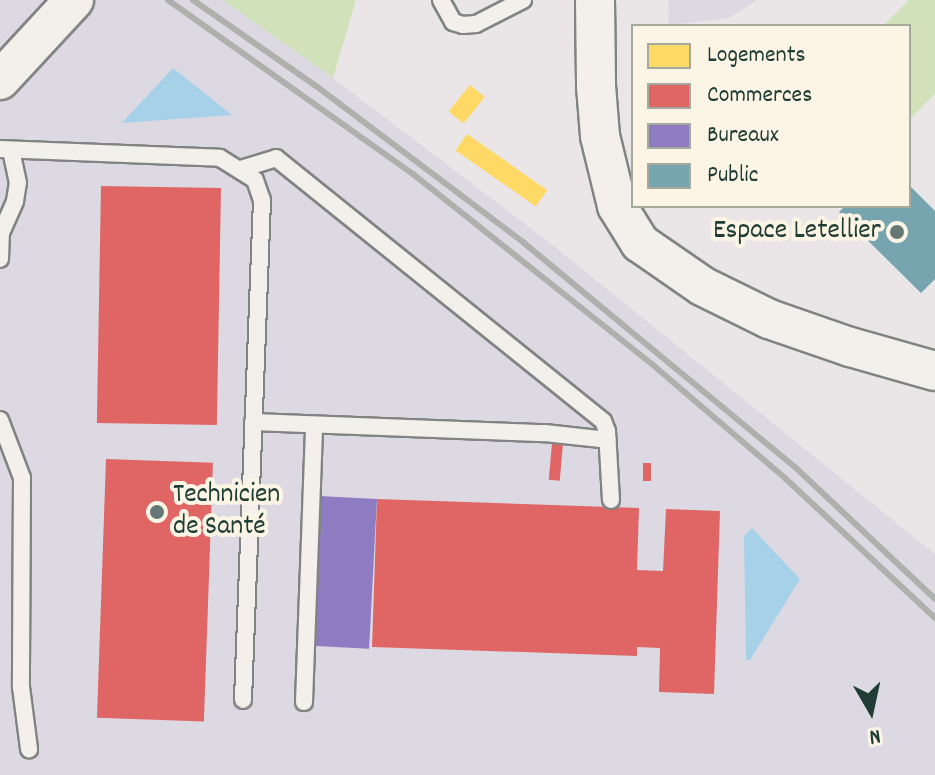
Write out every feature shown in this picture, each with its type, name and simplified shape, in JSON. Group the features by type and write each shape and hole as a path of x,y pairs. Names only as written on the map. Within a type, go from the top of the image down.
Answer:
{"street":[{"path":"0,80 74,0"},
{"path":"595,0 596,98 600,136 617,206 640,243 702,286 769,319 850,347 935,371"}],"lane":[{"path":"441,0 453,22 463,25 476,24 523,0"},
{"path":"0,259 1,233 15,201 18,183 6,150 220,158 255,180 262,200 243,700"},
{"path":"241,169 276,158 603,421 608,440 611,500"},
{"path":"0,420 22,478 21,687 29,749"},
{"path":"253,422 545,433 608,440"},
{"path":"304,702 314,425"}],"shaded area":[{"path":"0,0 223,0 333,78 550,243 935,554 935,775 0,775"},
{"path":"668,0 757,0 729,18 669,24"}],"green space":[{"path":"223,0 356,0 333,78"},
{"path":"909,0 935,0 935,94 911,118 911,24 885,24"}],"water":[{"path":"173,68 232,115 122,123"},
{"path":"752,528 800,579 750,660 746,660 744,536"}],"building: Logements":[{"path":"470,85 485,97 463,123 449,111"},
{"path":"467,134 547,190 536,207 456,150"}],"building: Commerces":[{"path":"101,186 221,188 217,425 97,423"},
{"path":"552,443 563,444 560,481 549,480"},
{"path":"106,459 213,463 204,722 97,718"},
{"path":"643,463 651,463 651,481 643,481"},
{"path":"377,499 639,508 637,570 663,571 666,509 720,511 714,694 659,692 660,648 637,647 637,656 372,647"}],"building: Bureaux":[{"path":"319,496 377,499 369,649 311,646"}],"building: Public":[{"name":"Espace Letellier","path":"911,187 935,211 935,279 921,293 839,212 843,208 911,208"}],"railway":[{"path":"168,0 413,174 653,365 786,479 935,618"},
{"path":"193,0 316,86 524,243 795,467 935,599"}],"place":[{"name":"Espace Letellier","path":"897,232"},
{"name":"Technicien de Santé","path":"157,512"}]}
